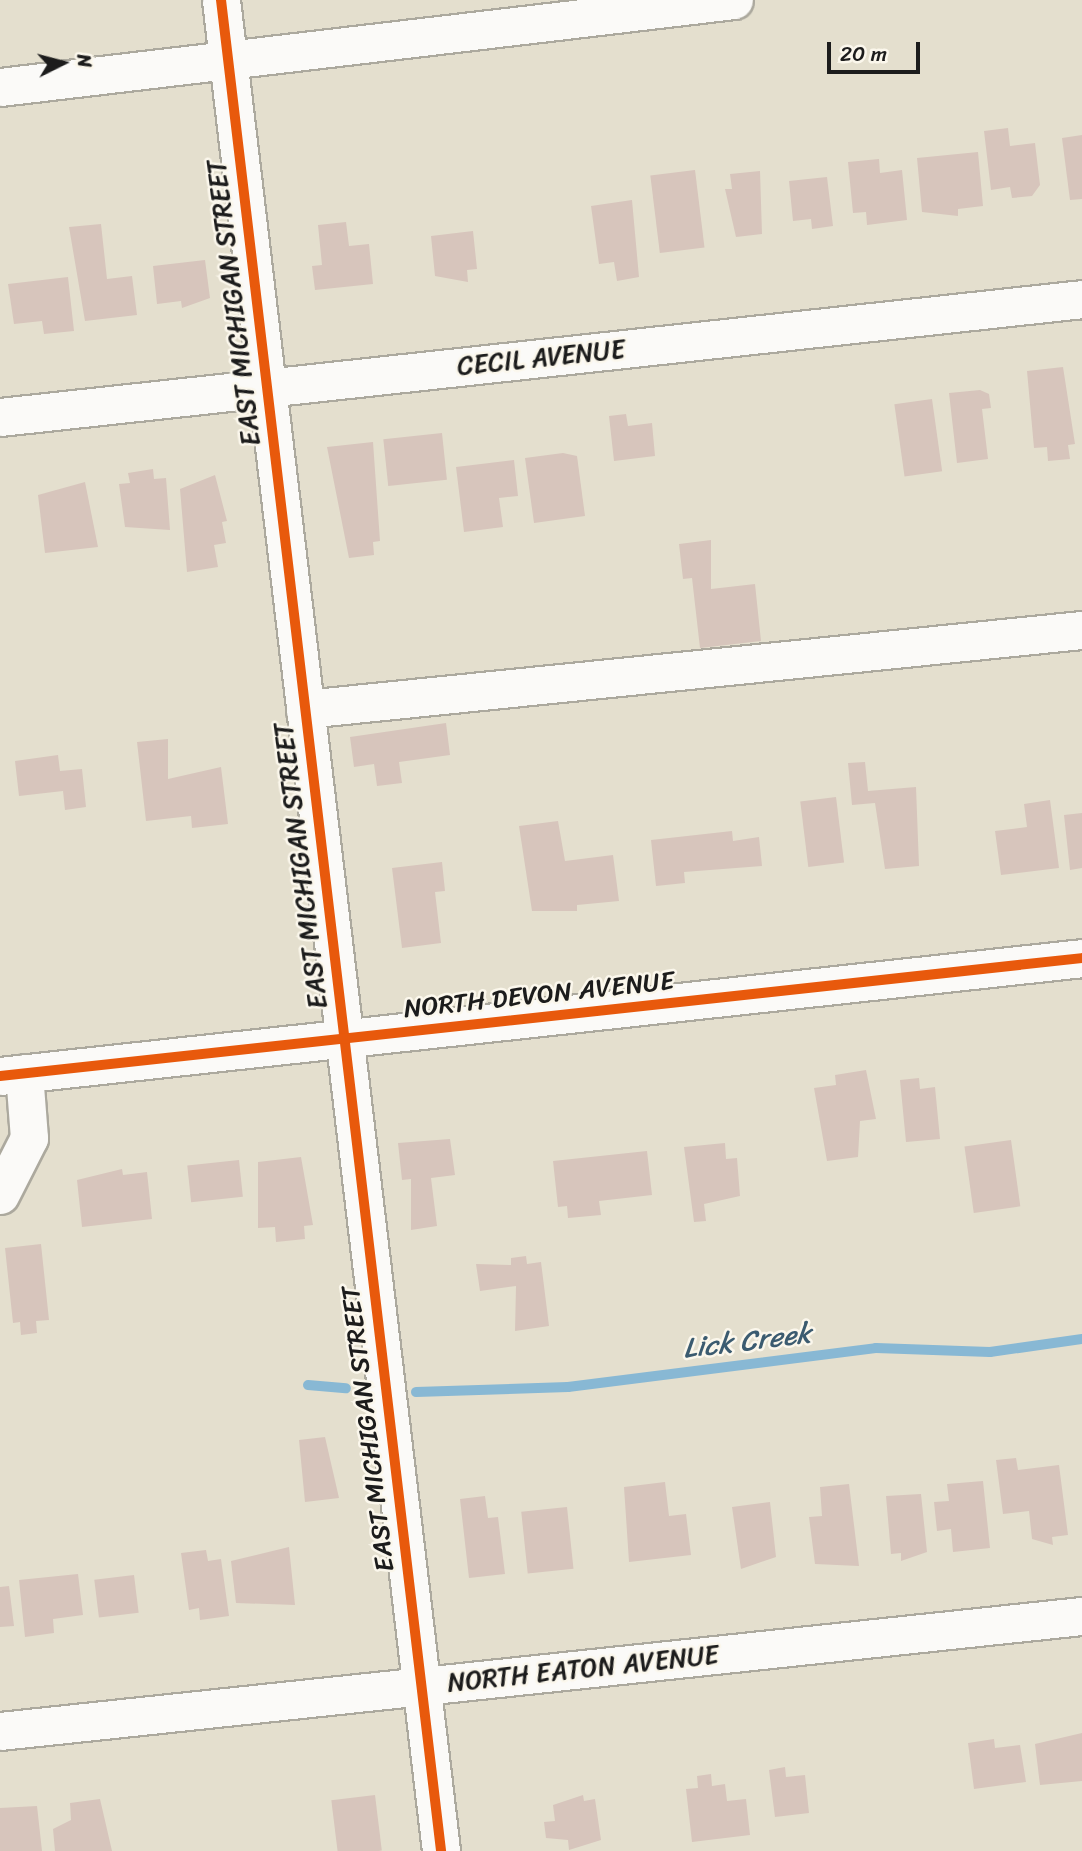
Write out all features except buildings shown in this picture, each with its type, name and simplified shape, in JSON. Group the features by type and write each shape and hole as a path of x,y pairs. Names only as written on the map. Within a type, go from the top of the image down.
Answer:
{"street":[{"name":"EAST MICHIGAN STREET","path":"221,0 441,1851"},
{"path":"0,87 229,63 388,37 734,0"},
{"name":"CECIL AVENUE","path":"0,417 1082,299"},
{"path":"306,709 1082,630"},
{"name":"NORTH DEVON AVENUE","path":"12,1075 1082,958"},
{"path":"2,1191 29,1138 12,1075"},
{"name":"NORTH EATON AVENUE","path":"0,1731 1082,1616"}],"waterway":[{"name":"Lick Creek","path":"416,1392 568,1387 876,1348 990,1352 1082,1339"},
{"name":"Lick Creek","path":"308,1385 346,1388"}],"cycle path":[{"path":"221,0 441,1851"},
{"path":"0,1076 1082,958"}]}
